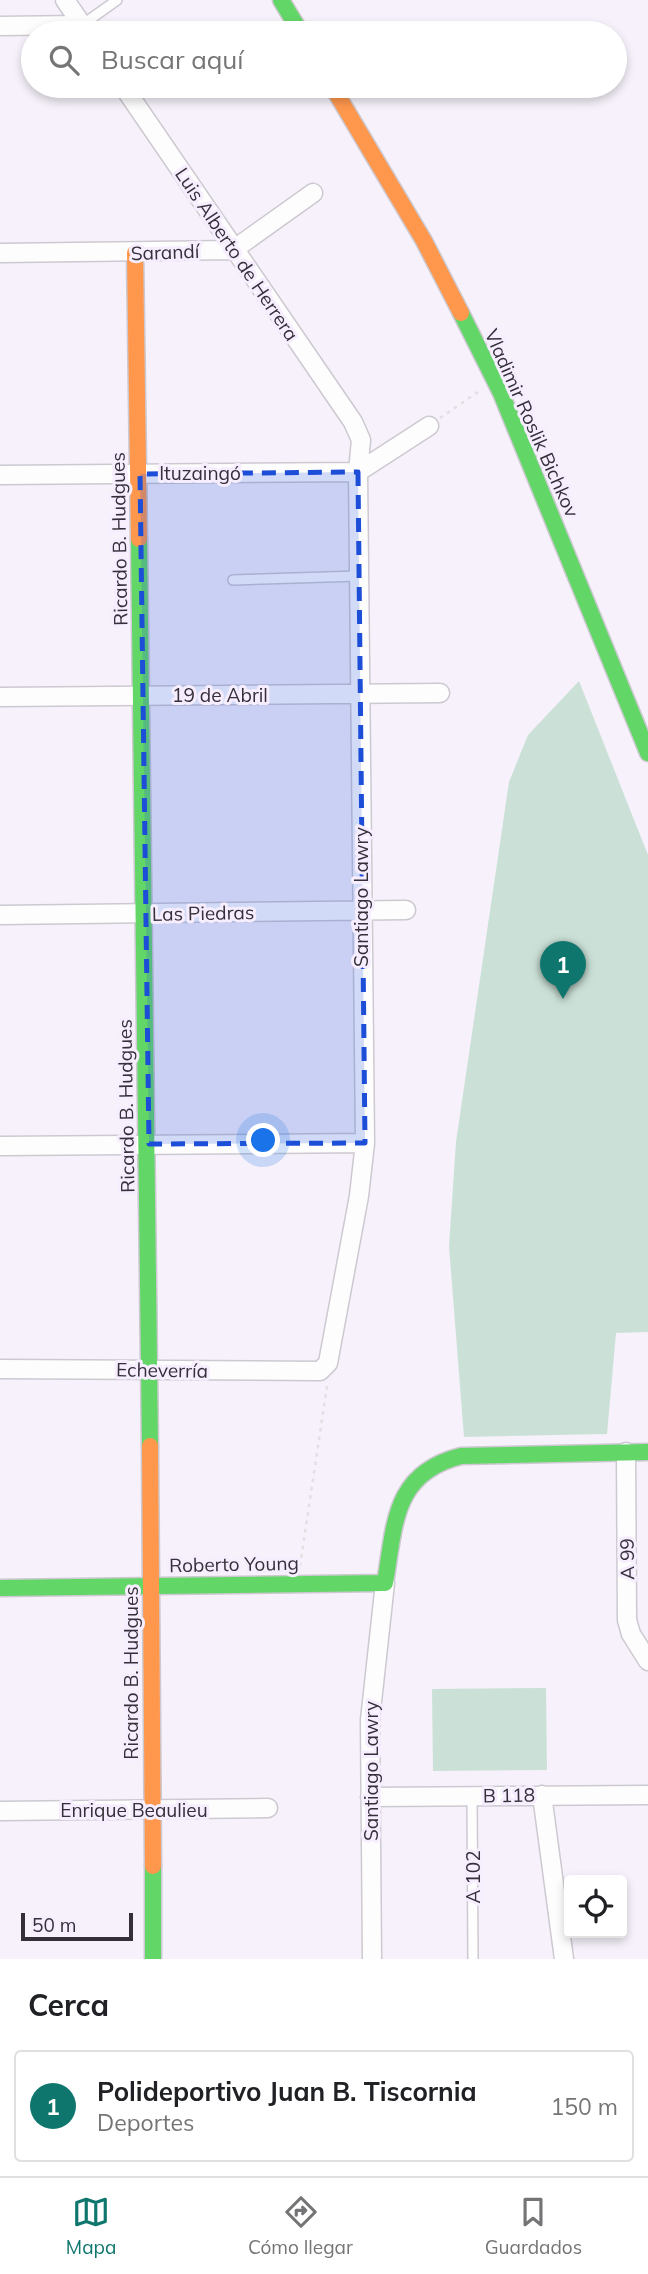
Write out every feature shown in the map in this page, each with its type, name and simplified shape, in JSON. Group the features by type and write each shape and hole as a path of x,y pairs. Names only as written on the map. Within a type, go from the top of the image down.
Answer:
{"street":[{"path":"65,0 79,21"},
{"path":"281,0 294,21"},
{"path":"0,26 21,27"},
{"name":"Luis Alberto de Herrera","path":"131,98 353,422"},
{"name":"Vladimir Roslik Bichkov","path":"339,98 424,241 496,384 648,753"},
{"path":"233,250 313,192"},
{"name":"Sarandí","path":"0,253 233,250"},
{"name":"Ricardo B. Hudgues","path":"135,253 149,1144 148,1369 153,1959"},
{"name":"Santiago Lawry","path":"323,1369 328,1363 359,1196 365,1143 360,911 360,440 353,422"},
{"path":"358,472 429,426"},
{"name":"Ituzaingó","path":"0,475 358,472"},
{"name":"19 de Abril","path":"0,697 440,693"},
{"name":"Las Piedras","path":"0,915 407,910"},
{"path":"0,1146 365,1143"},
{"name":"Echeverría","path":"0,1369 316,1372 323,1369"},
{"name":"A 99","path":"626,1452 627,1620 631,1634 648,1661"},
{"path":"385,1583 407,1487 418,1473 434,1463 461,1456 648,1452"},
{"name":"Santiago Lawry","path":"372,1959 371,1692 385,1583"},
{"name":"Roberto Young","path":"0,1588 385,1583"},
{"path":"542,1795 564,1959"},
{"name":"B 118","path":"370,1797 648,1795"},
{"name":"Enrique Beaulieu","path":"0,1811 268,1808"}],"lane":[{"path":"94,21 117,0"},
{"path":"233,580 359,576"},
{"name":"A 102","path":"472,1796 473,1959"}],"path":[{"path":"429,426 471,396 496,384"},
{"path":"297,1584 328,1387 323,1369"}],"highlighted area":[{"path":"358,472 365,1143 149,1144 140,474"}],"green space":[{"path":"579,681 648,855 648,1332 616,1333 607,1434 464,1437 449,1246 456,1142 509,782 528,735"},
{"path":"546,1688 547,1770 433,1771 432,1689"}],"traffic: fast":[{"path":"281,0 294,21"},
{"path":"461,313 501,393 648,753"},
{"path":"139,539 150,1446"},
{"path":"0,1588 385,1583 401,1504 422,1475 439,1464 461,1456 648,1452"},
{"path":"153,1866 153,1959"}],"traffic: slow":[{"path":"339,98 424,241 461,313"},
{"path":"135,253 139,539"},
{"path":"150,1446 153,1866"}],"place":[{"name":"Polideportivo Juan B. Tiscornia","path":"563,999"}]}
